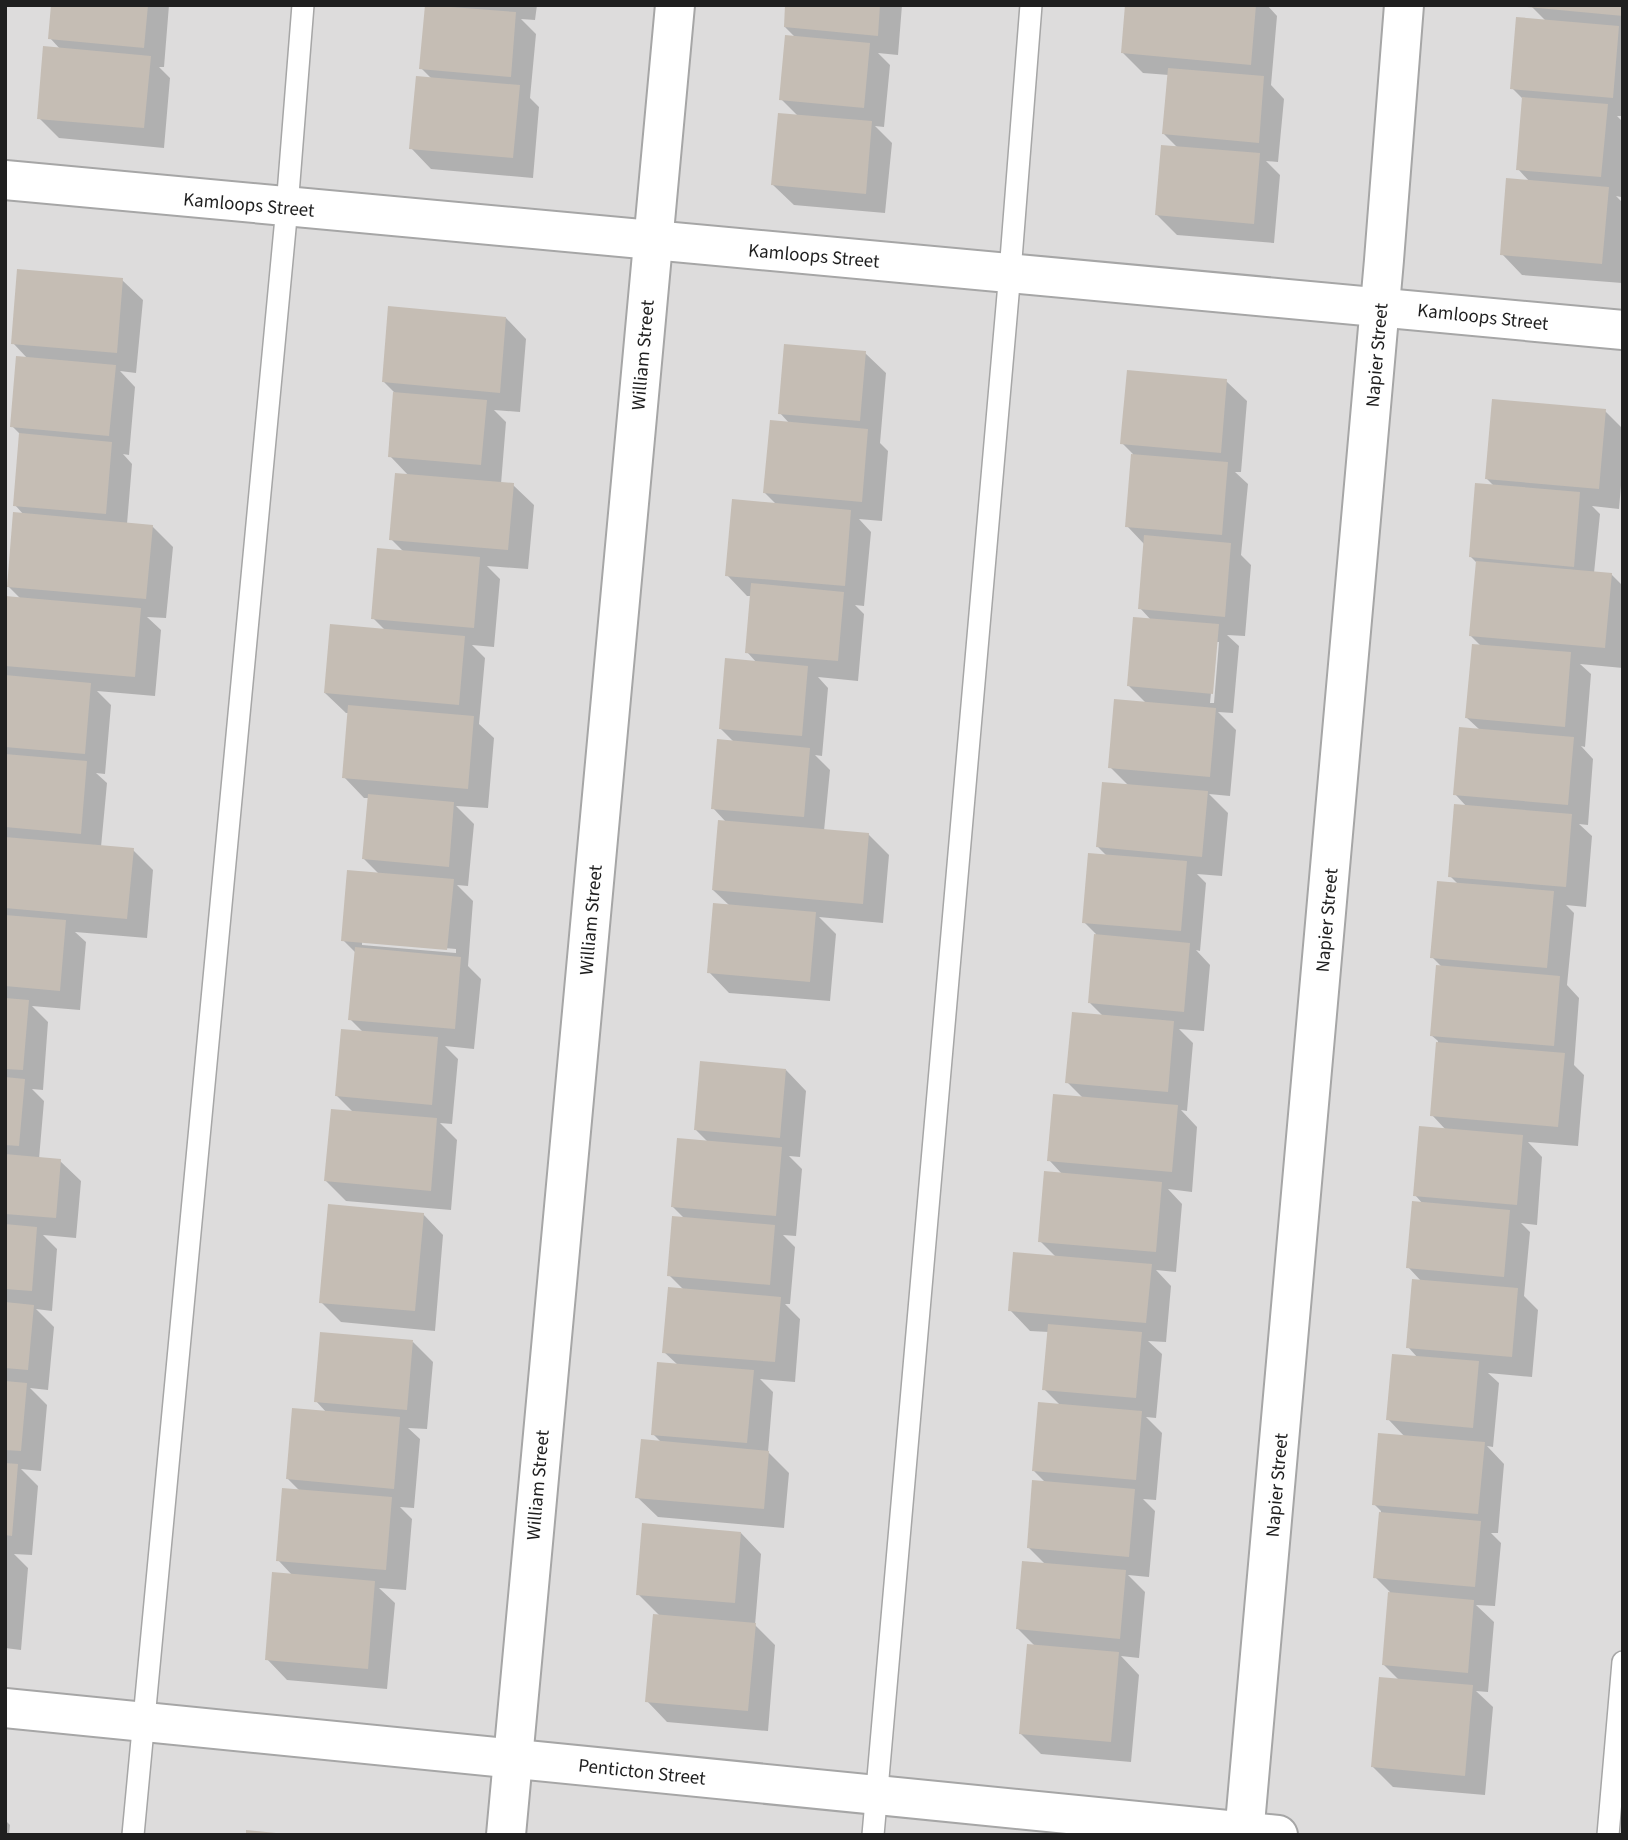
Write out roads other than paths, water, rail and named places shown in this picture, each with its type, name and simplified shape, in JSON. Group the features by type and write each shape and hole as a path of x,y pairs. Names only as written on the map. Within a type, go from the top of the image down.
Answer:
{"street":[{"name":"William Street","path":"506,1835 675,5"},
{"name":"Napier Street","path":"1256,1834 1404,5"},
{"name":"Kamloops Street","path":"5,180 1623,330"},
{"name":"Penticton Street","path":"5,1707 1256,1834"}],"lane":[{"path":"133,1835 287,207 303,5"},
{"path":"873,1835 1031,5"},
{"path":"1608,1835 1623,1662"}]}
